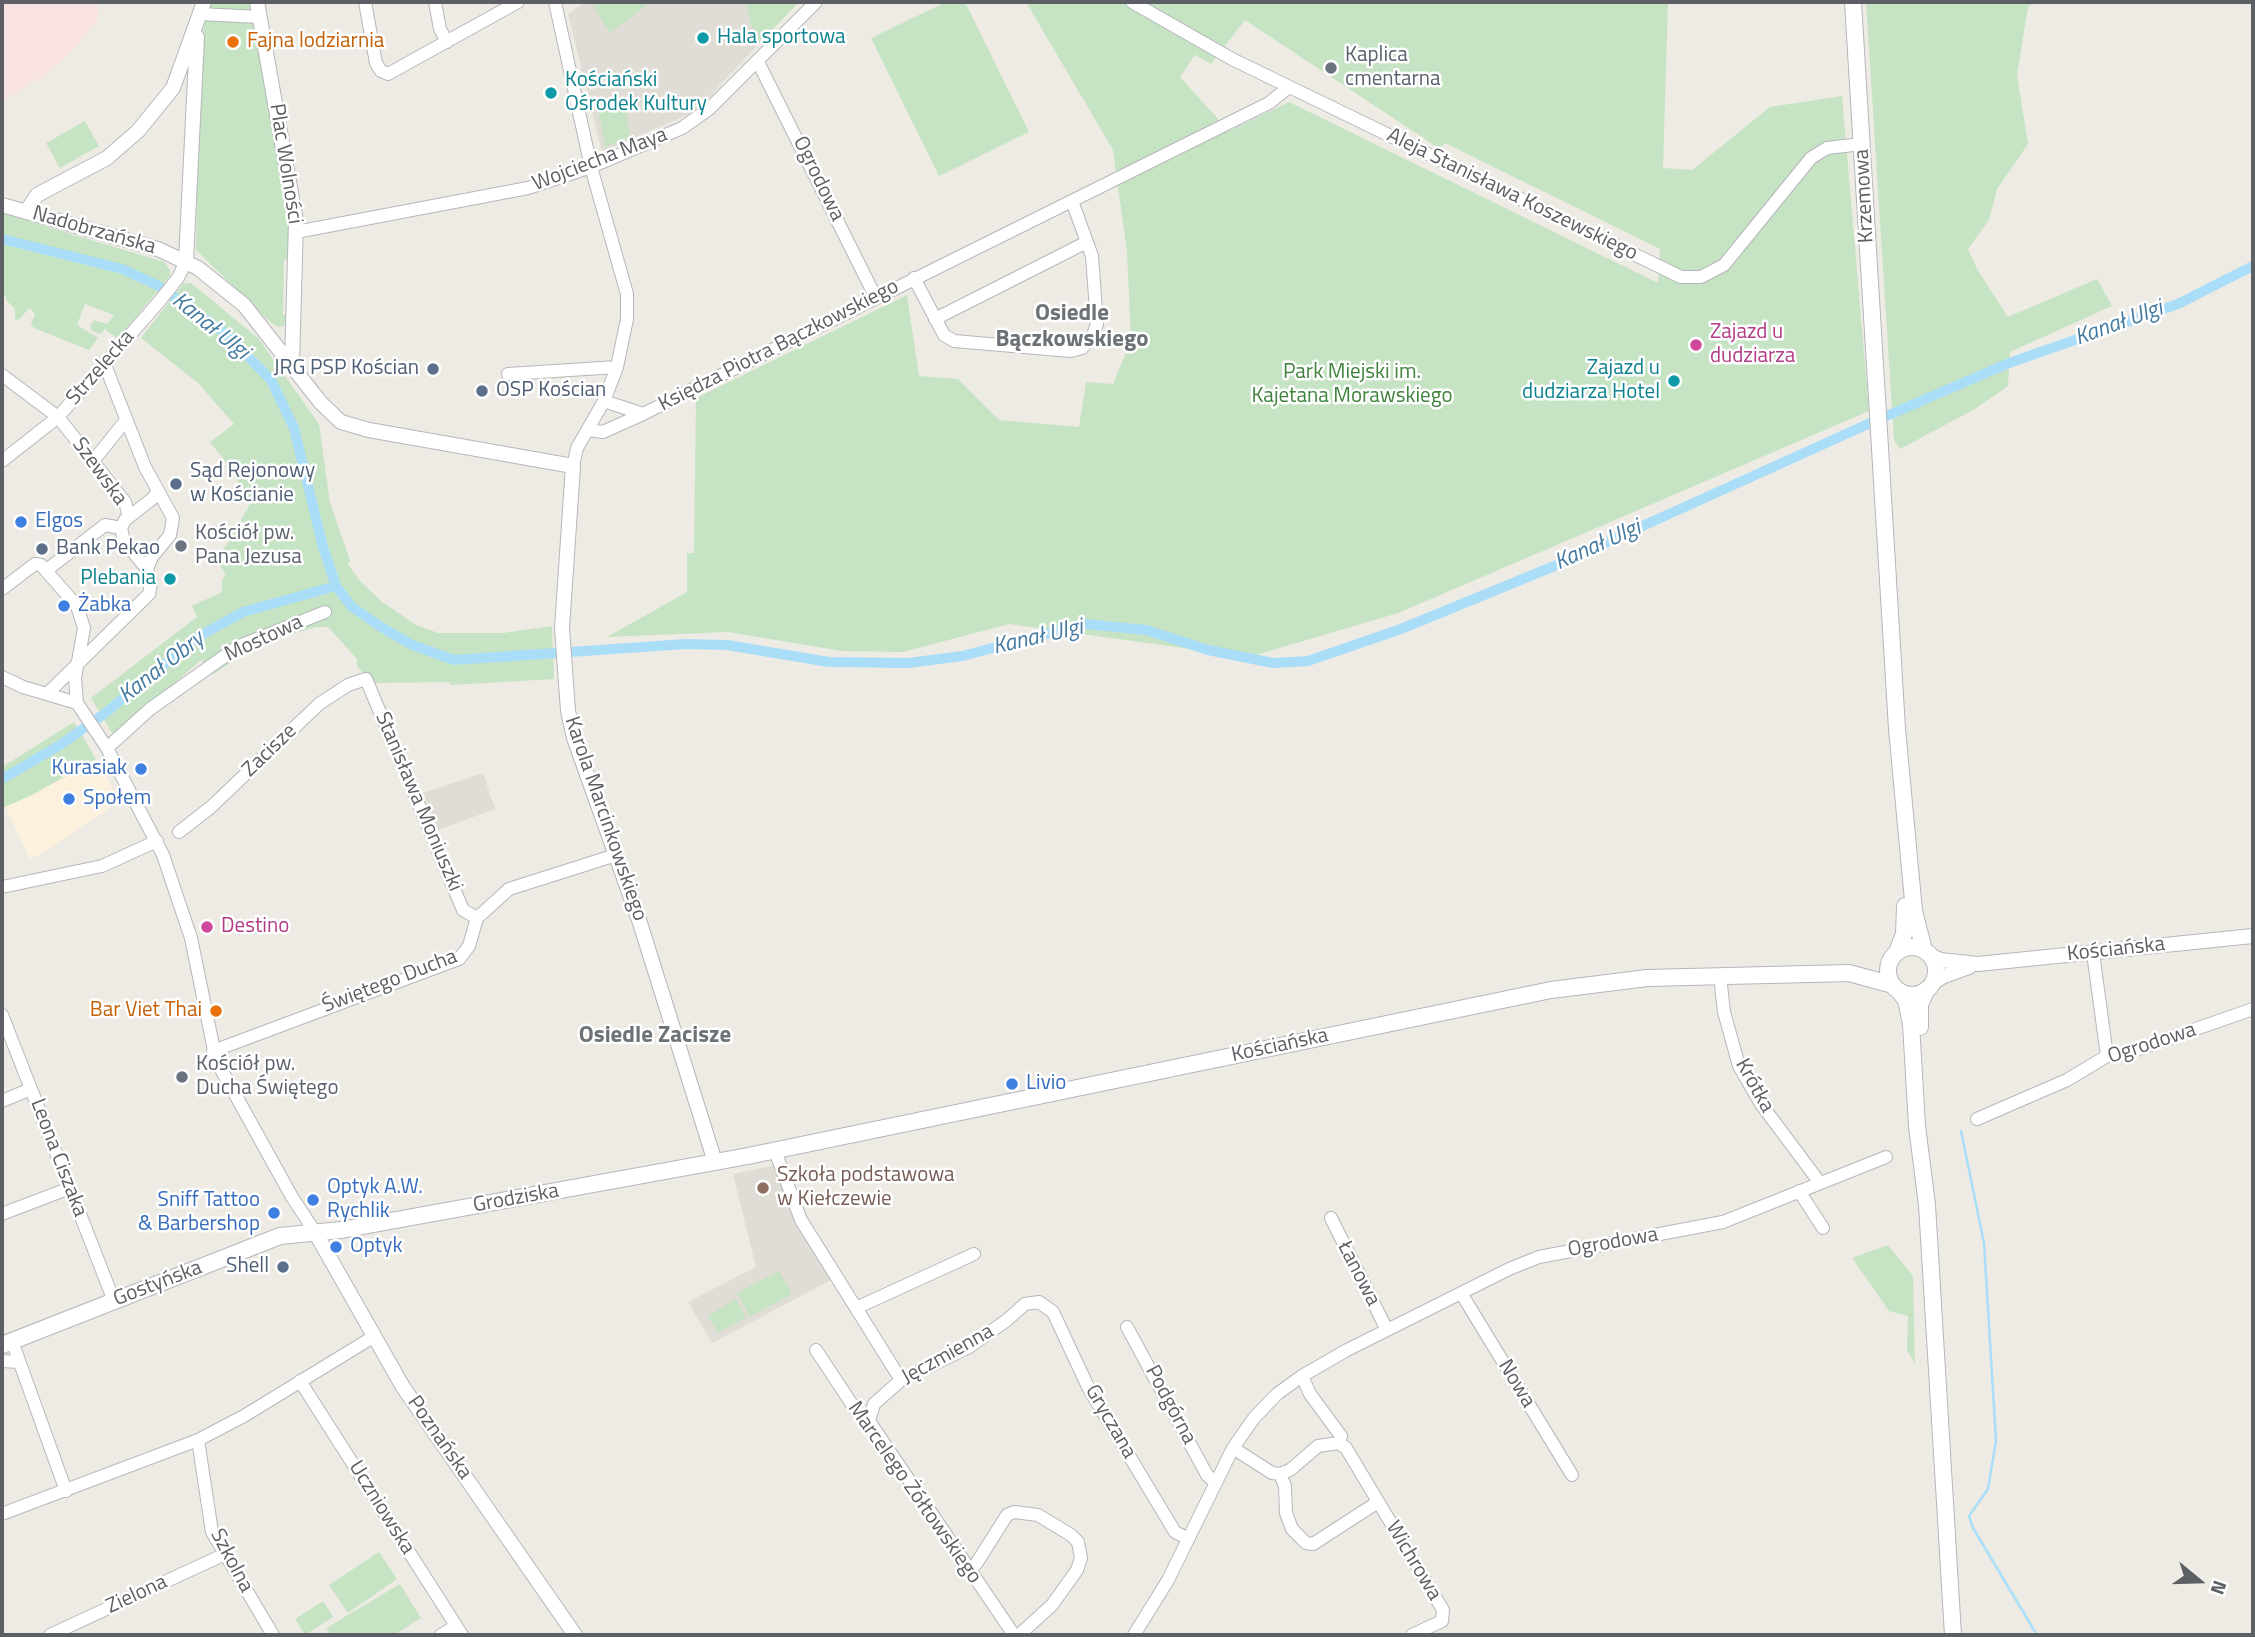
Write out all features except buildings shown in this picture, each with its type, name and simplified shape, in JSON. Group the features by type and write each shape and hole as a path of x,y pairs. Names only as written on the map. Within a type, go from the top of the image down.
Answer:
{"main road":[{"name":"Krzemowa","path":"1853,2 1897,729"},
{"path":"1897,729 1914,911 1927,952 1935,966 1920,1010 1927,1108 1927,1205 1953,1635"},
{"path":"1897,729 1896,796 1905,917 1904,934 1888,971 1895,988 1906,1000 1911,1024 1917,1126 1927,1205"},
{"path":"1894,955 1910,947 1927,952"},
{"name":"Kościańska","path":"715,1162 1551,990 1619,980 1849,973 1883,964 1894,955"},
{"name":"Kościańska","path":"1849,973 1895,988"},
{"path":"1895,988 1915,995 1930,986"},
{"name":"Grodziska","path":"315,1232 715,1162"},
{"name":"Gostyńska","path":"7,1343 259,1243 280,1236 315,1232"}],"street":[{"name":"Plac Wolności","path":"257,2 296,232 292,365"},
{"path":"365,2 376,63 381,71 388,74 447,42 503,5 518,2"},
{"path":"435,2 440,29 447,42"},
{"path":"292,365 330,413 353,426 573,466 577,448 604,401 617,367 627,319 627,294 591,167 555,2"},
{"name":"Wojciecha Maya","path":"296,232 528,188 591,167 695,121 758,62 816,2"},
{"name":"Aleja Stanisława Koszewskiego","path":"1132,2 1233,60 1660,269 1686,278 1710,274 1724,264 1811,158 1827,148 1862,144"},
{"path":"201,8 260,17"},
{"path":"26,212 37,195 119,149 173,88 201,8"},
{"path":"186,261 201,8"},
{"name":"Ogrodowa","path":"758,62 876,298"},
{"path":"173,88 182,87 194,93"},
{"name":"Księdza Piotra Bączkowskiego","path":"588,430 603,432 643,414 1269,103 1289,87"},
{"name":"Księdza Piotra Bączkowskiego","path":"914,278 944,335 954,341 1071,351 1082,348 1093,335 1097,324 1093,256 1072,201"},
{"name":"Nadobrzańska","path":"2,205 158,250 186,261 212,277 263,326 292,365"},
{"path":"935,319 1087,242"},
{"name":"Strzelecka","path":"2,461 58,417 158,303 176,281 186,261"},
{"path":"263,326 274,331 292,328"},
{"path":"105,365 126,420 173,518 173,526 147,569"},
{"path":"508,374 617,367"},
{"name":"Szewska","path":"2,375 58,417 125,502 129,517"},
{"name":"Księdza Piotra Bączkowskiego","path":"604,401 643,414"},
{"path":"94,460 126,420"},
{"name":"Karola Marcinkowskiego","path":"573,466 562,633 564,673 574,738 616,855 715,1162"},
{"path":"47,694 149,594 151,584 147,569 124,541 121,528 129,517 158,491"},
{"path":"48,569 105,525 121,528"},
{"path":"2,589 35,564 48,569 83,618 84,641 75,678 79,706 104,744 157,841 191,938 213,1051 292,1197 315,1232"},
{"name":"Mostowa","path":"104,744 239,646 271,631 325,612"},
{"path":"2,677 79,706"},
{"name":"Zacisze","path":"179,832 211,807 319,704 348,685 366,679"},
{"name":"Stanisława Moniuszki","path":"366,679 463,910 477,918"},
{"path":"2,887 102,866 157,841"},
{"name":"Świętego Ducha","path":"213,1051 458,959 470,946 477,918 509,889 616,855"},
{"name":"Kościańska","path":"1927,952 1941,960 1978,964 2253,936"},
{"path":"2094,953 2107,1056"},
{"name":"Kościańska","path":"1930,986 1944,976 1978,964"},
{"name":"Krótka","path":"1720,976 1724,1012 1739,1066 1761,1104 1820,1183"},
{"name":"Ogrodowa","path":"1977,1119 2067,1080 2107,1056 2124,1054 2253,1009"},
{"name":"Leona Ciszaka","path":"2,1015 114,1301"},
{"path":"2,1101 31,1090"},
{"path":"775,1151 801,1220 901,1380"},
{"name":"Ogrodowa","path":"1302,1376 1387,1330 1539,1257 1723,1222 1886,1157"},
{"path":"2,1214 70,1188"},
{"path":"1799,1191 1823,1228"},
{"name":"Łanowa","path":"1331,1218 1387,1330"},
{"name":"Poznańska","path":"315,1232 403,1387 575,1635"},
{"path":"856,1308 974,1254"},
{"name":"Nowa","path":"1461,1293 1572,1475"},
{"name":"Jęczmienna","path":"869,1421 874,1404 901,1380 968,1347 1007,1321 1025,1304 1039,1302"},
{"name":"Gryczana","path":"1039,1302 1053,1312 1089,1389 1175,1532 1187,1538"},
{"name":"Podgórna","path":"1127,1327 1207,1475 1215,1482"},
{"path":"2,1514 198,1440 373,1337"},
{"path":"7,1343 19,1362 66,1491"},
{"name":"Marcelego Żółtowskiego","path":"816,1350 857,1412 869,1421 968,1570 1016,1635"},
{"path":"2,1361 19,1362"},
{"path":"1134,1635 1152,1610 1233,1448 1254,1418 1277,1394 1302,1376 1310,1394 1341,1436 1339,1443 1318,1446 1290,1470 1280,1474 1272,1473 1233,1448"},
{"name":"Uczniowska","path":"300,1381 459,1631"},
{"name":"Szkolna","path":"198,1440 209,1518 223,1555 273,1635"},
{"name":"Wichrowa","path":"1339,1443 1346,1448 1443,1610 1442,1621 1412,1635"},
{"name":"Wichrowa","path":"1280,1474 1285,1486 1286,1513 1292,1529 1306,1543 1313,1544 1378,1502"},
{"path":"968,1570 976,1564 1002,1522 1014,1512 1038,1515 1078,1542 1081,1558 1077,1570 1052,1605 1016,1635"},
{"name":"Zielona","path":"50,1635 223,1555"},
{"path":"441,1635 459,1631"}],"shaded area":[{"path":"2,2 98,2 98,20 75,48 47,74 2,101"},
{"path":"585,2 745,2 757,46 696,111 602,152 568,14"},
{"path":"96,759 120,801 48,850 30,859 5,806 32,795"},
{"path":"483,773 495,809 438,830 423,793"},
{"path":"775,1165 833,1279 712,1343 688,1302 756,1267 733,1174"}],"green space":[{"path":"211,2 250,2 291,227 291,259 284,260 283,315 291,315 284,326 278,327 270,322 196,250 200,42"},
{"path":"591,2 651,2 610,33"},
{"path":"745,2 799,2 757,46"},
{"path":"946,2 965,2 1029,132 939,176 871,38"},
{"name":"Park Miejski im. Kajetana Morawskiego","path":"1026,2 1668,2 1663,168 1692,170 1770,107 1842,96 1869,411 1398,613 1249,657 1009,624 903,652 842,651 728,632 607,637 687,592 687,553 694,553 696,398 907,295 919,376 958,379 999,420 1079,427 1086,382 1113,384 1131,341 1127,252 1113,150","holes":["1245,20 1440,149 1445,143 1660,249 1658,283 1289,102 1229,131 1180,77 1195,55 1211,64"]},
{"path":"1866,2 2034,2 2028,7 2017,75 2028,144 1997,189 1989,220 1968,249 1977,269 2008,317 2097,279 2112,306 2010,352 2008,386 1975,409 1900,449 1894,440"},
{"path":"625,98 630,137 605,147 597,103"},
{"path":"85,121 99,146 60,168 46,143"},
{"path":"2,213 164,262 170,270 170,276 118,339 105,329 101,334 92,331 90,326 94,320 107,324 114,315 85,304 77,325 98,338 89,350 34,328 31,324 35,314 29,308 19,320 15,319 15,309 6,300 6,295 2,296"},
{"path":"191,283 258,338 319,424 330,503 350,560 348,564 360,581 381,601 416,625 438,633 503,633 552,626 554,679 451,685 449,682 375,683 357,667 357,659 328,627 316,627 261,643 212,675 201,660 115,735 112,733 91,698 197,617 192,606 222,592 222,580 226,575 215,558 229,542 250,504 230,467 210,442 234,424 198,383 141,338 183,284"},
{"path":"74,722 96,759 32,795 2,808 2,767"},
{"path":"1888,1245 1913,1276 1915,1364 1907,1350 1908,1316 1889,1311 1852,1258"},
{"path":"779,1271 792,1294 750,1317 737,1293"},
{"path":"736,1299 746,1317 718,1333 708,1316"},
{"path":"379,1552 397,1579 348,1613 329,1585"},
{"path":"400,1584 421,1618 394,1635 331,1635 326,1628"},
{"path":"323,1601 333,1617 305,1635 295,1619"}],"waterway":[{"name":"Kanał Ulgi","path":"2,239 122,269 157,285 225,333 271,380 294,428 323,547 336,586 352,607 381,627 412,645 454,660 686,644 727,645 829,662 908,663 962,656 1085,624 1146,630 1208,650 1273,663 1308,661 1401,629 1552,567 2009,363 2178,304 2253,266"},
{"name":"Kanał Obry","path":"2,779 60,745 104,714 198,637 243,612 336,586"},
{"path":"1961,1131 1984,1243 1996,1441 1988,1489 1969,1516 1973,1528 2037,1635"}],"place":[{"name":"Hala sportowa","path":"703,38"},
{"name":"Fajna lodziarnia","path":"233,42"},
{"name":"Kaplica cmentarna","path":"1331,68"},
{"name":"Kościański Ośrodek Kultury","path":"551,93"},
{"name":"Zajazd u dudziarza","path":"1696,345"},
{"name":"JRG PSP Kościan","path":"433,369"},
{"name":"Zajazd u dudziarza Hotel","path":"1674,381"},
{"name":"OSP Kościan","path":"482,391"},
{"name":"Sąd Rejonowy w Kościanie","path":"176,484"},
{"name":"Elgos","path":"21,522"},
{"name":"Kościół pw. Pana Jezusa","path":"181,546"},
{"name":"Bank Pekao","path":"42,549"},
{"name":"Plebania","path":"170,579"},
{"name":"Żabka","path":"64,606"},
{"name":"Kurasiak","path":"141,769"},
{"name":"Społem","path":"69,799"},
{"name":"Destino","path":"207,927"},
{"name":"Bar Viet Thai","path":"216,1011"},
{"name":"Kościół pw. Ducha Świętego","path":"182,1077"},
{"name":"Livio","path":"1012,1084"},
{"name":"Szkoła podstawowa w Kiełczewie","path":"763,1188"},
{"name":"Optyk A.W. Rychlik","path":"313,1200"},
{"name":"Sniff Tattoo & Barbershop","path":"274,1213"},
{"name":"Optyk","path":"336,1247"},
{"name":"Shell","path":"283,1267"}],"district":[{"name":"Osiedle Bączkowskiego","path":"1072,327"},
{"name":"Osiedle Zacisze","path":"655,1036"}]}
